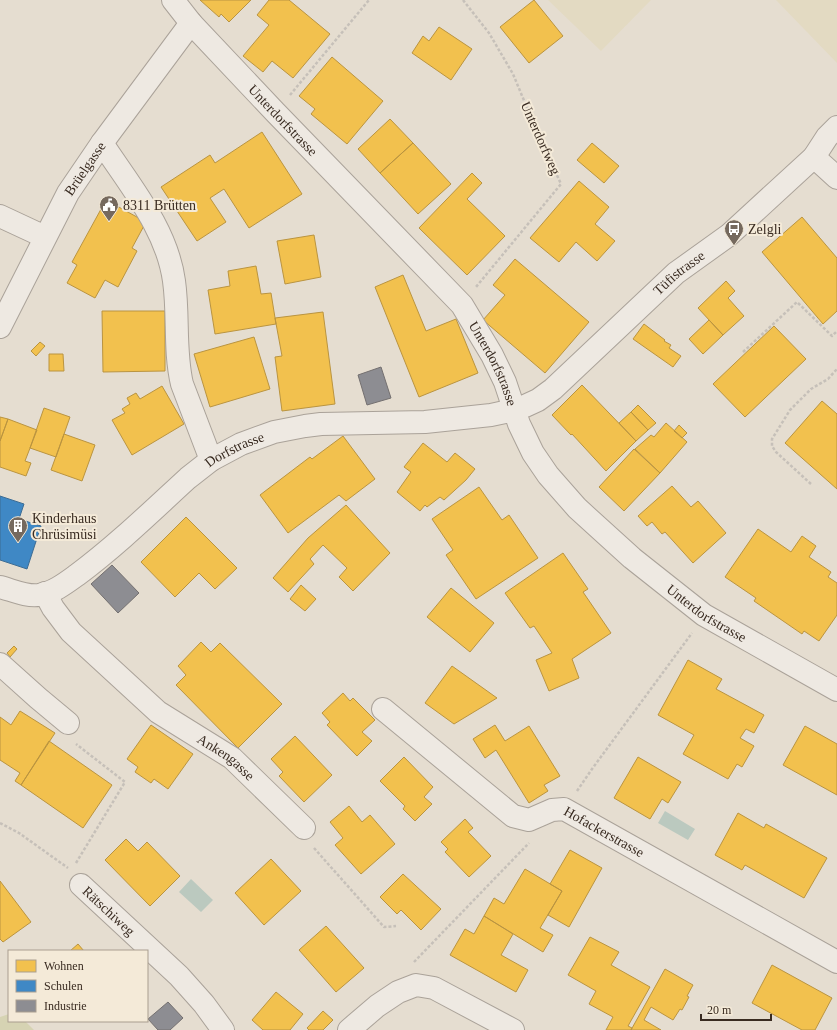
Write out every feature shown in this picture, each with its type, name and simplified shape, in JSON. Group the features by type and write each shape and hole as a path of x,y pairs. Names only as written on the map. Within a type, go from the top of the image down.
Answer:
{"street":[{"name":"Unterdorfstrasse","path":"173,0 191,23 275,112 462,305 492,355 505,382 514,410 533,453 548,475 577,508 632,558 704,615 837,690"},
{"name":"Brüelgasse","path":"0,327 68,193 102,143 191,23"},
{"name":"Tüfistrasse","path":"514,410 538,400 553,389 676,273 729,235 814,157 827,137 837,127"},
{"path":"102,143 150,216 165,246 174,282 177,312 177,351 179,372 182,384 212,460"},
{"path":"814,157 837,178"},
{"path":"0,216 45,237"},
{"name":"Dorfstrasse","path":"45,594 71,579 99,558 188,478 212,460 241,444 262,436 305,426 426,422 492,415 514,410"},
{"path":"0,587 33,595 45,594"},
{"name":"Ankengasse","path":"45,594 53,608 71,632 158,712 232,758 304,828"},
{"path":"0,664 68,723"},
{"name":"Hofackerstrasse","path":"384,709 513,816 529,820 552,810 564,809 837,962"},
{"name":"Rätschiweg","path":"76,877 179,976 204,1004 223,1030"},
{"path":"349,1030 377,1006 398,992 416,985 434,988 513,1030"}],"path":[{"path":"275,112 369,0"},
{"name":"Unterdorfweg","path":"462,305 561,184 513,74 489,33 463,0"},
{"path":"743,352 797,302 832,336 837,331"},
{"path":"811,484 776,452 772,446 772,439 790,410 811,389 828,379 837,368"},
{"path":"575,793 688,639"},
{"path":"0,823 19,833 76,877 125,782 72,741 68,723"},
{"path":"411,964 543,828 544,814"},
{"path":"304,828 305,838 384,927 396,926"}],"shaded area":[{"path":"548,0 651,0 601,51"},
{"path":"776,0 837,0 837,63"},
{"path":"665,811 695,829 688,840 658,823"},
{"path":"191,879 213,900 201,912 179,892"},
{"path":"8,1014 8,1022 26,1022 34,1030 0,1030 0,1017"}],"building: Wohnen":[{"path":"200,0 251,0 229,22 221,14 219,17"},
{"path":"269,0 289,0 330,34 293,78 272,61 263,72 243,56 269,25 257,15"},
{"path":"534,0 563,36 529,63 500,27"},
{"path":"439,27 472,49 451,80 412,53 423,36 429,41"},
{"path":"332,57 383,101 347,144 311,114 315,109 299,96"},
{"path":"390,119 413,143 380,173 358,149"},
{"path":"262,132 302,194 249,228 224,189 210,198 226,222 197,241 161,187 210,155 215,163"},
{"path":"413,143 451,184 418,214 380,173"},
{"path":"592,143 619,166 604,183 577,160"},
{"path":"472,173 482,183 467,199 505,236 467,275 419,228"},
{"path":"579,181 609,207 595,224 615,241 597,261 576,242 559,262 530,238"},
{"path":"106,200 146,222 132,248 137,251 118,287 105,280 95,298 67,283 77,265 72,262"},
{"path":"802,217 837,258 837,311 823,324 762,252"},
{"path":"314,235 321,277 285,284 277,241"},
{"path":"515,259 589,322 545,373 483,320 505,295 493,285"},
{"path":"256,266 261,294 271,293 276,324 215,334 208,290 230,286 228,271"},
{"path":"403,275 426,331 456,319 478,373 419,397 375,287"},
{"path":"726,281 735,291 728,298 744,316 723,335 698,308"},
{"path":"102,311 165,311 165,371 103,372"},
{"path":"323,312 335,404 282,411 275,357 282,356 275,318"},
{"path":"709,320 723,335 703,354 689,339"},
{"path":"644,324 671,345 669,348 681,356 673,367 633,339"},
{"path":"774,326 806,359 745,417 713,384"},
{"path":"254,337 270,389 210,407 194,354"},
{"path":"40,342 45,346 36,356 31,351"},
{"path":"49,354 63,354 64,371 49,371"},
{"path":"582,385 636,441 606,471 572,434 571,435 552,415"},
{"path":"162,386 184,424 132,455 112,420 125,413 122,409 130,404 127,398 136,393 140,399"},
{"path":"822,401 837,414 837,489 785,443"},
{"path":"638,405 656,423 648,430 631,412"},
{"path":"44,408 70,417 56,457 30,448"},
{"path":"631,412 648,430 636,441 619,423"},
{"path":"0,417 8,419 0,441"},
{"path":"8,419 37,430 25,461 31,463 26,476 0,467 0,441"},
{"path":"666,423 687,442 660,473 635,449 651,435 654,437"},
{"path":"679,425 687,433 682,438 674,431"},
{"path":"64,434 95,445 82,481 51,470"},
{"path":"343,436 375,479 346,501 339,495 288,533 260,495 310,457 312,459"},
{"path":"423,443 447,462 455,453 475,469 466,480 444,500 440,497 427,507 425,505 420,511 397,492 411,472 404,467"},
{"path":"634,449 660,473 624,511 599,487"},
{"path":"672,486 691,507 698,501 726,533 693,563 665,532 662,534 652,522 647,526 638,516"},
{"path":"479,487 502,520 509,515 538,558 476,599 446,555 453,550 432,519"},
{"path":"346,505 390,553 353,591 339,577 347,568 323,545 310,559 314,564 288,592 273,578 308,538"},
{"path":"186,517 237,568 215,589 199,573 175,597 141,562"},
{"path":"758,529 791,552 802,536 816,546 809,557 831,572 828,577 837,583 837,615 819,641 804,631 802,634 754,601 756,598 725,577"},
{"path":"563,553 588,589 583,592 611,633 572,659 579,678 549,691 536,660 552,653 534,626 530,628 505,593"},
{"path":"301,585 316,599 305,611 290,599"},
{"path":"451,588 494,623 470,652 427,617"},
{"path":"201,642 211,652 220,643 282,704 238,748 176,685 186,675 178,666"},
{"path":"14,646 17,649 10,657 7,653"},
{"path":"688,660 722,679 716,689 764,715 754,733 746,729 740,738 754,746 742,767 737,764 728,779 683,754 694,735 658,715"},
{"path":"452,666 497,698 454,724 425,703"},
{"path":"343,693 350,701 353,698 375,720 362,732 372,741 357,756 327,725 330,722 322,713"},
{"path":"20,711 55,733 21,785 15,781 20,773 0,760 0,717 11,725"},
{"path":"151,725 193,754 168,789 154,779 151,783 135,772 138,767 127,759"},
{"path":"495,725 505,741 529,726 560,776 544,785 548,791 529,803 496,750 485,758 473,739"},
{"path":"805,726 837,744 837,795 783,765"},
{"path":"295,736 332,775 304,802 279,776 283,772 271,759"},
{"path":"49,741 112,785 83,828 21,785"},
{"path":"404,757 433,787 424,797 432,804 415,821 403,809 405,806 380,781"},
{"path":"638,757 681,782 668,803 662,799 650,819 614,798"},
{"path":"349,806 362,822 370,815 395,844 361,874 335,845 343,838 330,822"},
{"path":"738,813 764,828 766,824 827,858 804,898 745,865 742,870 715,855"},
{"path":"465,819 473,828 468,832 491,856 469,877 445,852 448,849 441,842"},
{"path":"126,839 138,851 147,842 180,876 150,906 105,860"},
{"path":"570,850 602,868 569,927 548,915 562,891 550,884"},
{"path":"271,859 301,891 264,925 235,893"},
{"path":"525,869 562,891 540,928 553,935 543,952 484,916 494,898 504,904"},
{"path":"403,874 441,909 421,930 401,910 397,914 380,897"},
{"path":"0,881 31,922 3,942 0,939"},
{"path":"484,916 513,934 501,955 528,970 516,992 450,955 465,929 474,934"},
{"path":"326,926 364,968 336,992 299,950"},
{"path":"590,937 619,952 611,965 650,987 628,1026 632,1028 631,1030 606,1030 613,1017 589,1004 596,991 568,975"},
{"path":"78,944 83,950 71,950"},
{"path":"772,965 832,998 815,1030 802,1030 752,1003"},
{"path":"665,969 693,985 682,1010 680,1009 673,1020 651,1007 644,1020 661,1030 631,1030"},
{"path":"276,992 303,1014 290,1030 263,1030 252,1020"},
{"path":"323,1011 333,1020 323,1030 309,1030 307,1028"}],"building: Schulen":[{"name":"Kinderhaus Chrüsimüsi","path":"0,496 24,504 19,519 41,526 27,569 0,560"}],"building: Industrie":[{"path":"381,367 391,398 367,405 358,375"},
{"path":"112,565 139,593 118,613 91,584"},
{"path":"168,1002 183,1018 170,1030 158,1030 148,1019"}],"place":[{"name":"8311 Brütten","path":"109,222"},
{"name":"Zelgli","path":"734,246"},
{"name":"Kinderhaus Chrüsimüsi","path":"18,543"}]}
